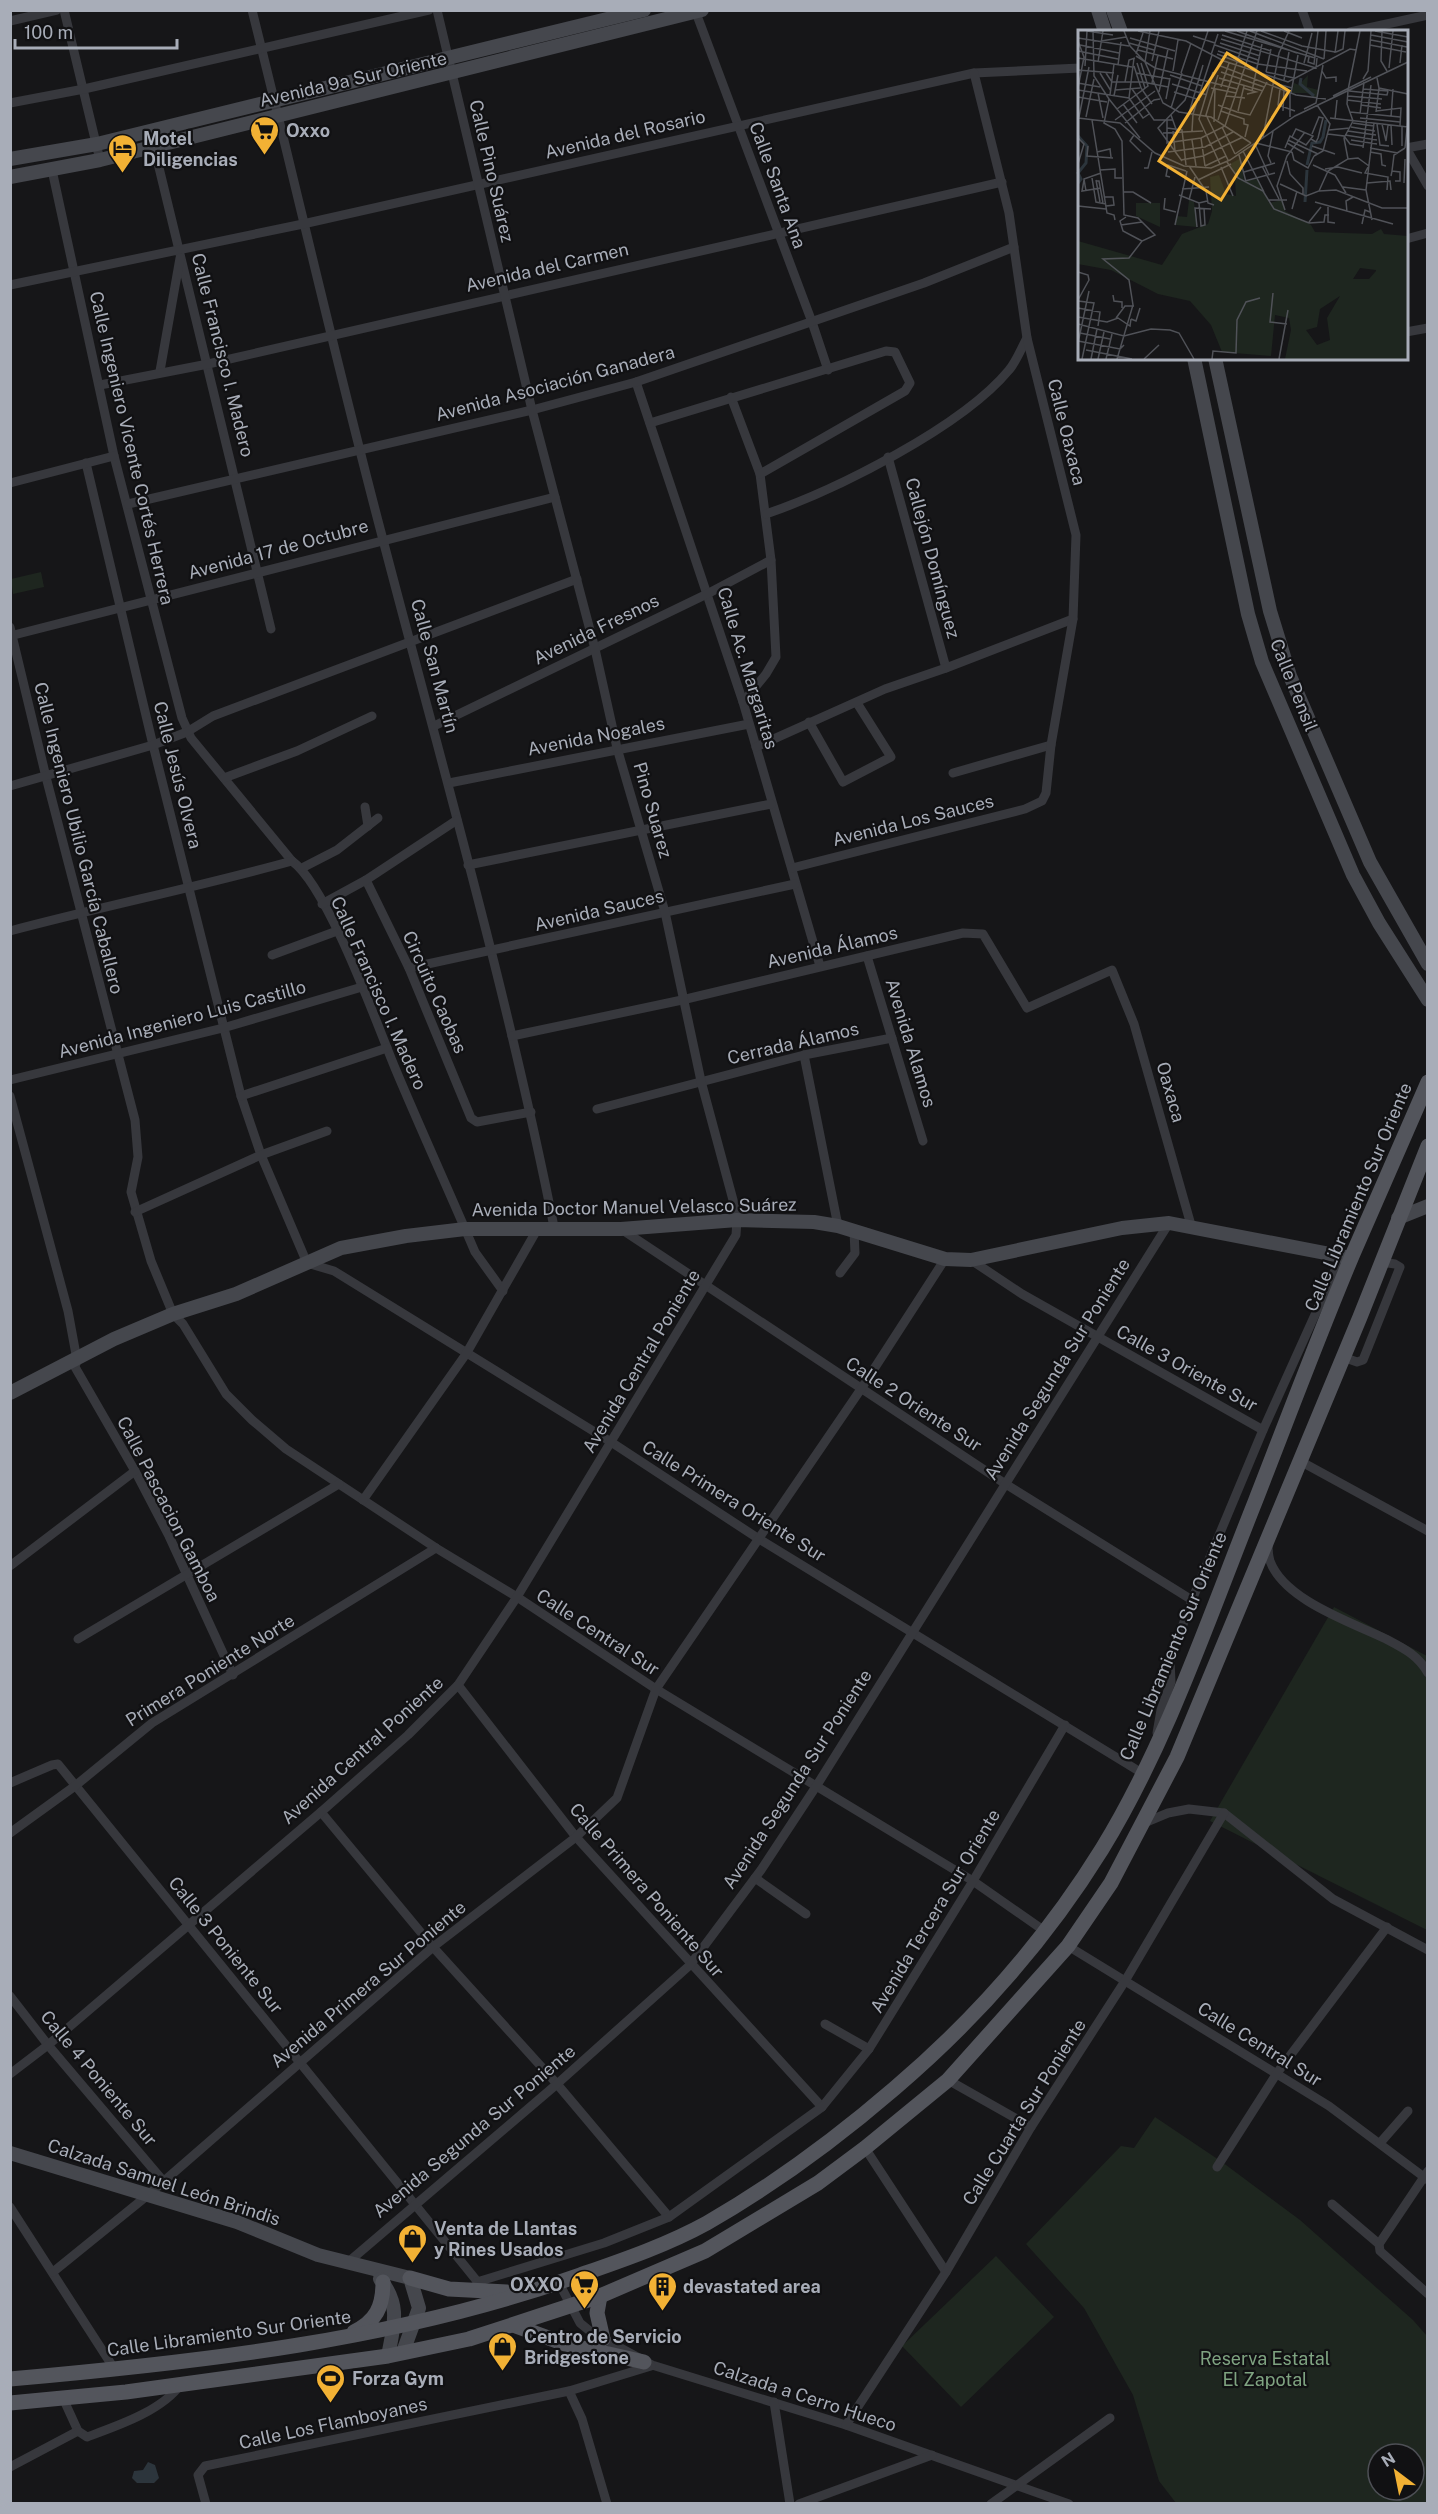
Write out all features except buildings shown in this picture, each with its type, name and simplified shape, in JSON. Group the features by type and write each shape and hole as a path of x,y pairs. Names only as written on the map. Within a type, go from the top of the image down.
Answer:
{"main road":[{"name":"Avenida 9a Sur Oriente","path":"10,177 154,147 275,108 448,60 644,10"},
{"path":"1098,10 1104,30"},
{"name":"Avenida 9a Sur Oriente","path":"10,159 452,74 698,11"},
{"path":"1116,11 1121,30"},
{"name":"Calle Pensil","path":"1194,360 1248,614 1263,662 1353,875 1379,923 1428,1000"},
{"name":"Calle Pensil","path":"1215,360 1270,611 1290,675 1370,862 1428,964"},
{"name":"Calle Libramiento Sur Oriente","path":"10,2379 116,2370 339,2340 534,2291 636,2256 704,2224 840,2135 934,2053 1012,1976 1046,1932 1104,1845 1155,1748 1346,1257 1428,1082"},
{"path":"10,2403 62,2396 126,2392 182,2382 388,2356 469,2339 600,2296 705,2251 818,2183 948,2080 1068,1946 1111,1884 1144,1823 1177,1757 1368,1297 1428,1146"},
{"path":"1398,1218 1426,1211"},
{"name":"Avenida Doctor Manuel Velasco Suárez","path":"10,1393 114,1340 173,1314 236,1294 341,1248 465,1229 554,1227 621,1229 737,1220 814,1222 838,1226 945,1259 971,1260 1122,1228 1169,1223 1191,1225 1346,1257"},
{"name":"Calzada Samuel León Brindis","path":"10,2153 237,2222 346,2264 410,2278"},
{"path":"374,2270 393,2299 394,2326 388,2356"},
{"path":"410,2278 449,2289 482,2287 534,2291"},
{"path":"403,2352 419,2308 410,2278"},
{"path":"339,2340 366,2326 378,2313 382,2305 383,2282"},
{"path":"600,2296 597,2313 603,2339"},
{"path":"513,2325 565,2344 648,2363"}],"street":[{"path":"10,21 57,10"},
{"path":"64,10 100,160"},
{"name":"Calle San Martín","path":"252,10 330,335 449,783 456,820 531,1112 554,1227"},
{"path":"10,103 84,89 429,10"},
{"name":"Calle Pino Suárez","path":"437,10 532,410"},
{"path":"1302,10 1309,30"},
{"name":"Calle Santa Ana","path":"698,11 828,370"},
{"path":"1359,30 1428,15"},
{"name":"Avenida del Rosario","path":"10,285 181,251 974,73 1078,68"},
{"name":"Calle Oaxaca","path":"974,73 1002,182 1027,338 1076,535 1073,618 1051,745 1046,793 1042,801"},
{"path":"1408,148 1428,144"},
{"name":"Calle Francisco I. Madero","path":"154,147 237,480 271,629"},
{"path":"1408,150 1428,186"},
{"name":"Calle Ingeniero Vicente Cortés Herrera","path":"51,170 114,456 187,732"},
{"name":"Avenida del Carmen","path":"100,385 160,371 208,364 504,294 1002,182"},
{"path":"1408,239 1428,233"},
{"name":"Avenida Asociación Ganadera","path":"128,504 532,410 636,382 924,283 1014,247"},
{"path":"160,371 181,251"},
{"path":"1408,332 1428,327"},
{"path":"766,514 813,498 962,414 1009,370 1027,338"},
{"path":"650,423 731,397 891,350 895,351 910,383 905,391 760,474"},
{"name":"Calle Ac. Margaritas","path":"636,382 709,593 820,966"},
{"path":"731,397 760,474 771,560 776,657 766,674 743,702"},
{"name":"Pino Suarez","path":"532,410 595,649 617,748 665,912 682,1000 737,1220"},
{"path":"10,483 114,456"},
{"name":"Callejón Domínguez","path":"888,457 946,668"},
{"name":"Calle Jesús Olvera","path":"86,463 153,745 241,1096 261,1155 306,1263"},
{"name":"Avenida 17 de Octubre","path":"11,633 120,608 256,571 555,497"},
{"name":"Avenida Fresnos","path":"434,726 709,593 771,560"},
{"path":"10,786 153,745 187,732 213,716 577,579"},
{"path":"756,747 857,703 885,688 946,668 1073,618"},
{"name":"Calle Ingeniero Ubilio García Caballero","path":"11,633 135,1120 138,1157 131,1192 135,1212"},
{"path":"809,722 843,782 891,757 857,703"},
{"path":"224,778 297,751 372,716"},
{"name":"Avenida Nogales","path":"449,783 617,748 749,724"},
{"name":"Calle Francisco I. Madero","path":"187,732 292,861 302,868 337,931 475,1252 503,1291"},
{"path":"953,773 1051,745"},
{"name":"Avenida Los Sauces","path":"792,868 1025,809 1042,801"},
{"path":"468,866 771,804"},
{"path":"365,807 368,826"},
{"path":"302,868 337,850 378,818"},
{"path":"322,904 366,880 456,820"},
{"path":"10,931 190,890 292,861"},
{"name":"Circuito Caobas","path":"366,880 409,968 471,1118 477,1122 531,1112"},
{"name":"Avenida Sauces","path":"409,968 795,884"},
{"path":"272,955 337,931"},
{"name":"Avenida Álamos","path":"512,1036 682,1000 963,933 983,934 1027,1008 1112,970"},
{"name":"Avenida Alamos","path":"867,956 923,1141"},
{"name":"Oaxaca","path":"1112,970 1140,1046 1191,1225"},
{"name":"Avenida Ingeniero Luis Castillo","path":"10,1080 117,1056 224,1028 362,987"},
{"name":"Cerrada Álamos","path":"597,1108 804,1055 892,1038"},
{"path":"241,1096 387,1048"},
{"path":"804,1055 838,1226"},
{"name":"Calle Pascacion Gamboa","path":"10,1096 68,1311 77,1360 75,1367 135,1471 233,1675"},
{"path":"135,1212 261,1155 327,1131"},
{"name":"Calle Central Sur","path":"135,1212 151,1261 173,1314 190,1334 226,1394 286,1449 656,1689 973,1881 1046,1932"},
{"name":"Avenida Central Poniente","path":"10,2074 48,2045 321,1812 408,1735 458,1685 517,1597 736,1235 737,1220"},
{"name":"Avenida Segunda Sur Poniente","path":"346,2264 414,2203 557,2084 690,1965 755,1878 817,1785 1004,1483 1169,1223"},
{"path":"363,1500 466,1354 538,1228"},
{"name":"Calle 2 Oriente Sur","path":"621,1229 1004,1483 1192,1600"},
{"path":"840,1273 855,1253 854,1231"},
{"path":"1155,1748 1161,1710 1171,1682 1170,1659 1192,1600 1263,1430 1346,1257"},
{"name":"Avenida Primera Sur Poniente","path":"53,2272 164,2182 434,1947 576,1837 617,1798 656,1689 861,1389 945,1259"},
{"name":"Calle 3 Oriente Sur","path":"971,1260 1098,1338 1263,1430"},
{"path":"1343,1357 1357,1362 1363,1360 1387,1304 1400,1267 1381,1262"},
{"name":"Calle Primera Oriente Sur","path":"306,1263 334,1271 611,1442 759,1539 1142,1773"},
{"path":"1368,1297 1387,1304"},
{"path":"1300,1461 1428,1531"},
{"path":"10,1566 135,1471"},
{"path":"78,1639 339,1484"},
{"path":"1267,1538 1270,1560 1281,1579 1303,1599 1405,1648 1421,1661 1428,1673"},
{"name":"Primera Poniente Norte","path":"10,1833 75,1786 152,1723 436,1548"},
{"name":"Calle Primera Poniente Sur","path":"458,1685 576,1837 690,1965 822,2107"},
{"name":"Avenida Tercera Sur Oriente","path":"482,2287 669,2217 822,2107 869,2049 973,1881 1065,1725"},
{"name":"Calle 3 Poniente Sur","path":"10,1783 58,1764 482,2287"},
{"path":"1144,1823 1168,1812 1189,1809 1224,1813 1334,1899 1428,1950"},
{"path":"321,1812 434,1947 557,2084 669,2217"},
{"name":"Calle Cuarta Sur Poniente","path":"846,2425 946,2272 1031,2127 1125,1981 1224,1813"},
{"path":"755,1878 806,1914"},
{"path":"1217,2168 1277,2073 1387,1927"},
{"name":"Calle Central Sur","path":"1068,1946 1277,2073 1426,2176"},
{"name":"Calle 4 Poniente Sur","path":"10,1996 48,2045 164,2182"},
{"path":"825,2024 869,2049"},
{"path":"948,2080 1031,2127"},
{"path":"1380,2143 1408,2111"},
{"path":"865,2148 946,2272"},
{"path":"1379,2244 1426,2176"},
{"path":"1332,2204 1379,2244 1380,2251 1428,2294"},
{"path":"10,2207 116,2370"},
{"path":"10,2227 20,2222"},
{"name":"Calzada a Cerro Hueco","path":"559,2283 580,2323 603,2339 648,2363 846,2425 1069,2504"},
{"name":"Calle Los Flamboyanes","path":"206,2504 198,2475 206,2466 569,2391 648,2363"},
{"path":"62,2396 78,2432 87,2437 106,2430 174,2393 182,2382"},
{"path":"569,2391 582,2419 607,2504"},
{"path":"774,2402 790,2504"},
{"path":"991,2504 1110,2418"},
{"path":"10,2467 78,2432"},
{"path":"799,2504 933,2455"}],"green space":[{"path":"41,572 44,587 13,594 11,579"},
{"path":"1334,1607 1427,1656 1427,1930 1210,1821"},
{"name":"Reserva Estatal El Zapotal","path":"1155,2117 1222,2162 1300,2220 1413,2320 1427,2336 1427,2503 1176,2503 1159,2481 1133,2395 1084,2308 1026,2244 1121,2146 1134,2148"},
{"path":"996,2256 1054,2317 961,2407 902,2346"}],"shaded area":[{"path":"148,2462 155,2465 159,2478 154,2483 137,2483 132,2478 134,2471 143,2470"}],"place":[{"name":"Oxxo","path":"265,156"},
{"name":"Motel Diligencias","path":"122,174"},
{"name":"Venta de Llantas y Rines Usados","path":"413,2264"},
{"name":"OXXO","path":"584,2310"},
{"name":"devastated area","path":"662,2312"},
{"name":"Centro de Servicio Bridgestone","path":"503,2372"},
{"name":"Forza Gym","path":"331,2404"}]}
